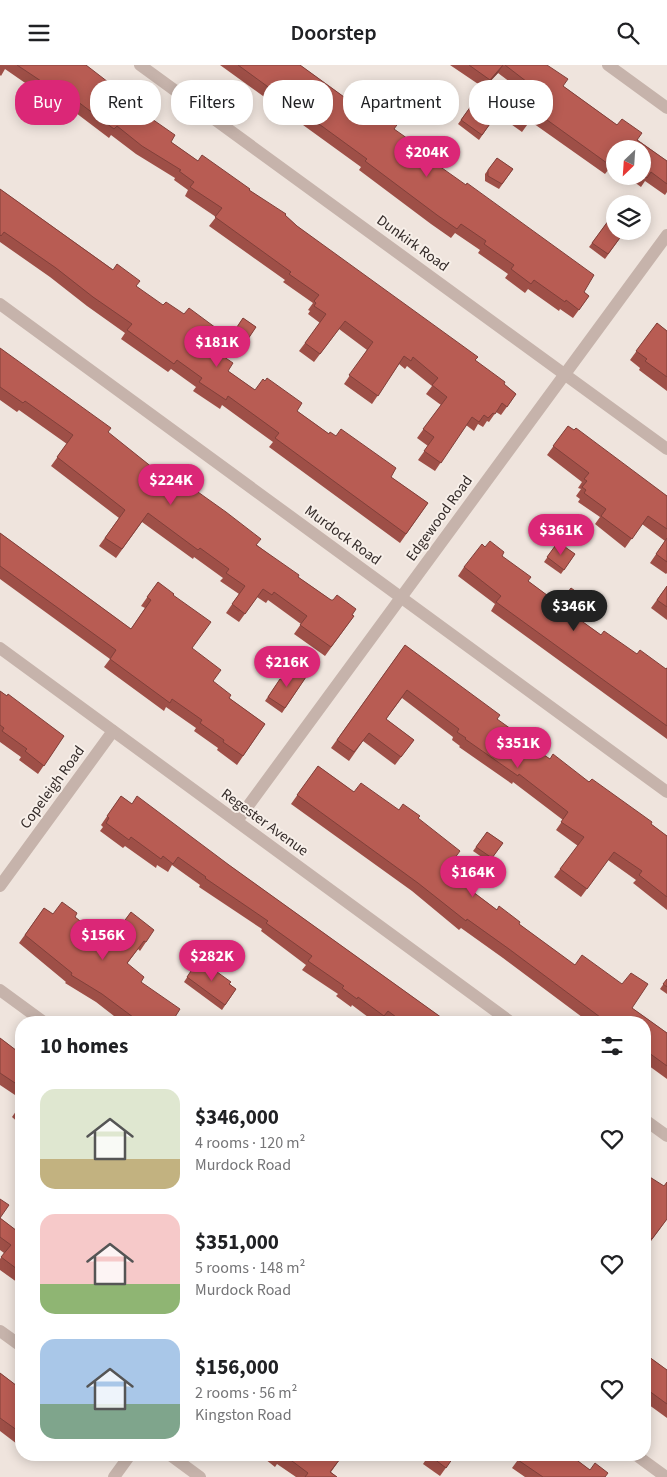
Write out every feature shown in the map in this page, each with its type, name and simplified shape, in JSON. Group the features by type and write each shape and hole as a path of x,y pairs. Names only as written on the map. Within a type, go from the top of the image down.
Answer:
{"street":[{"name":"Dunkirk Road","path":"140,65 667,449"},
{"path":"608,65 667,108"},
{"name":"Edgewood Road","path":"237,821 667,235"},
{"name":"Murdock Road","path":"0,304 667,792"},
{"name":"Regester Avenue","path":"0,648 502,1016"},
{"name":"Copeleigh Road","path":"0,886 113,731"},
{"path":"0,990 35,1016"},
{"path":"651,1124 667,1136"},
{"path":"0,1331 15,1342"},
{"path":"114,1477 126,1461"},
{"path":"178,1461 200,1477"},
{"path":"644,1461 666,1477"}],"building":[{"path":"17,65 86,65 105,80 90,80 90,111 80,103 80,80 40,80"},
{"path":"238,65 300,65 321,80 263,80 263,83"},
{"path":"469,65 503,65 490,80"},
{"path":"505,65 547,65 568,79 563,86 617,125 622,119 642,133 637,140 606,140 606,162 553,124 553,80 524,80"},
{"path":"333,89 343,96 343,125 397,125 394,129 411,141 408,144 466,185 467,183 594,275 584,292 589,296 579,310 534,280 531,284 511,269 514,265 484,244 486,241 461,224 457,229 365,161 367,159 320,125 333,125"},
{"path":"469,109 469,125 489,125 482,135 461,120"},
{"path":"109,125 161,125 175,135 171,142 198,161 202,155 249,190 286,214 297,226 478,357 475,360 505,382 504,384 516,394 507,407 502,403 495,414 493,413 488,418 484,415 479,422 472,417 441,463 424,451 434,437 423,429 447,397 432,385 438,378 413,357 411,361 404,356 378,396 349,375 373,342 345,321 320,354 305,343 326,314 314,306 316,303 314,301 319,295 289,274 291,272 215,217 222,208 190,187 194,182 179,171 181,170 142,146 117,126 114,129"},
{"path":"651,150 667,161 667,184 651,172"},
{"path":"497,158 513,169 502,184 488,176 488,170"},
{"path":"0,189 113,270 117,264 140,281 136,286 163,305 166,302 184,314 189,308 216,328 205,344 233,363 228,371 255,390 263,379 265,381 267,378 302,403 297,411 329,434 330,432 336,436 341,429 396,468 391,477 428,503 406,534 275,438 279,433 228,396 226,400 199,382 202,378 177,360 174,364 127,330 132,324 56,268 4,232 1,236"},
{"path":"606,224 606,240 618,240 608,254 592,243"},
{"path":"243,318 256,327 246,342 233,333"},
{"path":"657,323 667,331 667,377 645,361 647,359 636,351"},
{"path":"0,348 111,428 108,432 163,476 167,470 226,512 261,539 256,545 299,575 298,577 331,600 337,595 356,609 352,615 354,616 331,647 300,625 307,616 274,592 272,595 263,589 245,614 232,604 245,586 226,573 229,569 200,548 198,550 148,513 122,549 105,538 125,510 57,457 73,435 25,401 23,403 0,387"},
{"path":"568,426 574,430 576,428 667,496 667,529 648,516 632,539 601,516 606,509 584,493 586,490 582,487 587,481 584,479 589,473 553,446"},
{"path":"0,533 131,629 151,600 147,597 158,582 211,622 192,648 221,670 213,681 231,695 229,698 265,724 243,756 200,723 202,720 172,699 170,703 110,659 116,650 0,566"},
{"path":"667,538 667,562 656,554"},
{"path":"490,541 504,552 502,556 531,577 528,581 555,601 557,598 561,601 571,588 588,600 576,617 601,635 604,631 637,654 640,650 667,668 667,726 496,602 501,596 464,567 482,544 485,547"},
{"path":"558,542 575,554 564,570 547,557"},
{"path":"667,586 667,607 657,600"},
{"path":"405,645 500,715 497,719 525,739 523,741 550,759 553,754 589,782 592,779 652,822 651,824 667,836 667,897 639,875 642,871 614,852 587,889 560,869 584,837 561,822 568,812 519,774 518,776 465,739 457,732 459,729 407,690 386,719 414,740 401,757 369,733 354,752 337,740"},
{"path":"292,667 306,677 285,708 268,697 280,679 282,680"},
{"path":"0,691 7,696 8,694 64,736 44,766 25,751 27,749 2,731 4,728 0,725"},
{"path":"318,766 354,792 361,783 399,810 403,804 420,816 418,818 460,851 445,871 497,910 499,906 520,922 519,924 575,965 582,955 622,984 631,973 648,984 632,1008 643,1016 599,1016 509,949 467,919 466,921 418,883 297,795"},
{"path":"121,796 132,804 137,796 229,865 439,1016 395,1016 388,1011 384,1016 358,997 357,999 342,988 344,986 308,961 312,956 266,923 268,921 178,857 173,864 163,856 161,859 131,837 129,840 106,823 109,818 107,816"},
{"path":"487,832 503,843 492,858 476,847"},
{"path":"62,902 77,913 75,917 108,943 131,912 154,930 127,963 144,977 141,982 180,1009 176,1016 132,1016 102,994 71,975 72,973 25,935 44,908 53,914"},
{"path":"199,959 231,982 229,984 236,989 225,1005 187,977"},
{"path":"667,979 667,987 663,984"},
{"path":"651,1022 667,1033 667,1066 651,1054"},
{"path":"0,1038 15,1049 15,1083 0,1073"},
{"path":"651,1178 664,1186 667,1182 667,1219 652,1239"},
{"path":"0,1199 9,1205 0,1218"},
{"path":"0,1218 15,1229 15,1268 1,1257 11,1245 0,1237"},
{"path":"651,1358 667,1370 667,1404 651,1392"},
{"path":"0,1373 15,1384 15,1429 0,1418"},
{"path":"292,1461 338,1461 330,1472 337,1477 305,1477 308,1473"},
{"path":"437,1461 451,1461 446,1468"},
{"path":"519,1461 578,1461 590,1470 595,1463 608,1473 605,1477 543,1477"}]}
